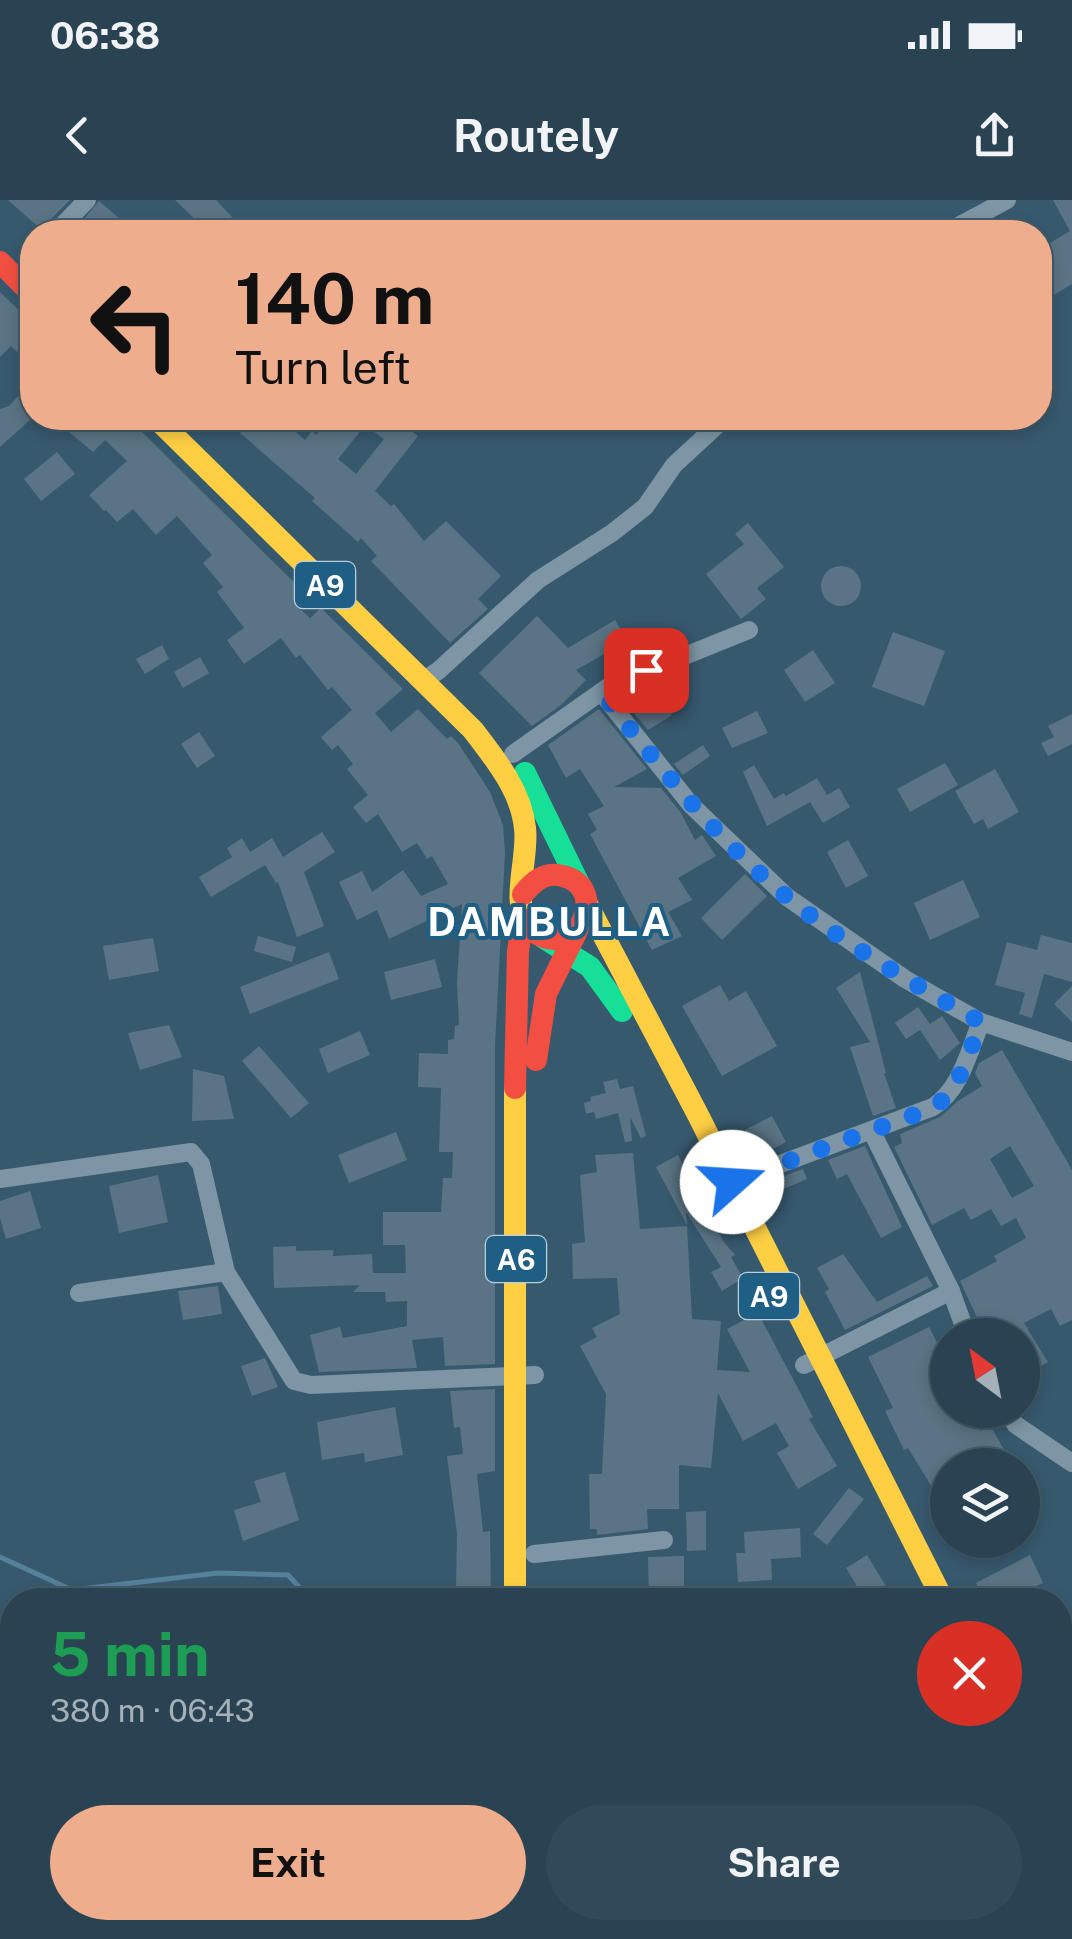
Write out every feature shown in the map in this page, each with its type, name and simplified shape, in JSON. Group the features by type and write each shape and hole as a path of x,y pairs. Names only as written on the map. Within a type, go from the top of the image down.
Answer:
{"highway":[{"path":"0,236 20,253"},
{"path":"0,262 20,282"},
{"name":"A9","path":"169,430 430,676 470,702 513,754 732,1182 918,1588"},
{"name":"A9","path":"199,430 430,676 473,730 515,794 526,829 523,894"},
{"path":"523,919 523,894 536,879 564,875 583,895 572,938"},
{"name":"A9","path":"523,919 535,934 544,938 572,938 613,992 812,1360"},
{"name":"A6","path":"523,919 515,1047 526,1288"},
{"name":"A6","path":"516,1588 540,1008 572,938"},
{"path":"540,1008 570,981 579,978 595,978 613,992"},
{"name":"A6","path":"525,1376 534,1588"},
{"name":"A9","path":"836,1409 936,1588"}],"street":[{"path":"68,220 87,200"},
{"path":"970,220 1007,200"},
{"path":"430,676 538,580 645,507 674,465 712,430"},
{"path":"513,754 601,692 749,630"},
{"path":"601,692 691,805 786,897 905,979 981,1022 1072,1052"},
{"path":"732,1182 922,1113 949,1094 981,1022"},
{"path":"872,1132 961,1318"},
{"path":"0,1179 192,1152 202,1164 226,1272 294,1381 312,1385 525,1376"},
{"path":"79,1293 226,1272"},
{"path":"812,1360 951,1291"},
{"path":"1019,1428 1072,1462"},
{"path":"534,1554 664,1540"}],"building":[{"path":"8,200 70,200 50,220 30,220"},
{"path":"175,200 216,200 235,220 196,220"},
{"path":"1053,200 1072,200 1072,284 1052,296 1052,242 1070,231"},
{"path":"99,201 121,220 83,220"},
{"path":"0,292 20,311 20,355 11,346 0,357"},
{"path":"20,394 20,429 0,447 0,409"},
{"path":"66,430 141,430 308,596 298,607 310,618 321,608 403,689 375,713 391,732 418,709 447,739 451,736 458,743 490,792 503,825 505,853 495,1046 495,1364 445,1366 443,1337 412,1340 417,1368 319,1372 310,1335 340,1327 343,1338 407,1326 407,1301 386,1302 385,1292 353,1292 360,1285 274,1288 273,1247 333,1250 333,1256 372,1254 373,1273 406,1273 405,1245 383,1245 383,1212 441,1212 443,1178 452,1178 453,1152 439,1152 441,1088 418,1087 419,1053 448,1054 448,1040 454,1039 455,1026 459,1025 457,983 462,904 389,939 377,910 357,920 339,882 362,871 372,892 403,870 421,896 448,884 432,856 427,859 417,843 402,852 378,814 366,823 353,807 368,795 347,769 353,764 338,745 332,750 321,737 352,710 332,687 328,690 300,655 296,658 281,638 244,664 227,640 244,628 217,592 223,587 203,563 212,555 177,516 156,535 133,509 117,522 104,511 89,495 127,461 105,440 93,452"},
{"path":"294,430 305,440 312,431 316,435 320,430 361,430 338,459 356,474 384,439 371,430 410,430 418,436 375,491 391,506 394,504 424,541 446,521 501,576 478,599 488,609 450,643 371,561 377,556 361,538 358,542 312,501 315,498 240,433"},
{"path":"57,452 75,474 41,501 24,479"},
{"path":"748,523 784,567 757,588 766,599 741,619 706,574 744,544 735,534"},
{"path":"841,566 855,572 861,586 855,600 841,606 827,600 821,586 827,572"},
{"path":"537,616 568,648 615,620 638,658 616,670 606,653 576,670 586,680 532,726 479,673"},
{"path":"893,632 945,651 924,706 872,687"},
{"path":"162,645 169,659 145,674 136,659"},
{"path":"813,650 835,683 805,702 784,670"},
{"path":"200,657 209,673 183,688 174,672"},
{"path":"654,685 672,715 648,730 625,702"},
{"path":"599,709 647,769 614,787 661,788 681,813 695,840 702,835 716,856 678,878 692,900 668,912 682,936 652,950 590,834 597,830 588,814 604,806 580,769 566,778 548,745"},
{"path":"757,711 768,733 732,748 722,728"},
{"path":"1072,714 1072,744 1048,756 1041,743 1054,737 1048,726"},
{"path":"199,732 215,756 197,768 181,744"},
{"path":"703,745 710,756 683,775 674,764"},
{"path":"945,763 958,785 910,812 897,789"},
{"path":"754,765 774,799 817,778 827,795 839,788 850,807 823,823 810,802 767,826 743,772"},
{"path":"995,769 1019,812 988,829 983,819 974,824 955,791"},
{"path":"322,832 335,852 304,872 324,926 297,937 278,882 265,865 211,897 199,877 232,857 227,848 242,838 250,852 272,838 283,857"},
{"path":"848,840 868,876 846,888 827,852"},
{"path":"745,874 767,896 722,940 701,918"},
{"path":"963,880 980,917 930,940 914,903"},
{"path":"1041,935 1072,943 1072,982 1044,974 1032,1018 1019,1014 1025,993 995,985 1007,942 1037,950"},
{"path":"258,936 296,947 292,962 254,951"},
{"path":"153,938 159,971 109,980 103,946"},
{"path":"329,952 339,979 250,1014 240,987"},
{"path":"435,959 442,987 391,1000 384,972"},
{"path":"860,972 896,1108 873,1116 850,1047 870,1042 836,988"},
{"path":"720,985 729,1001 746,991 777,1046 722,1076 682,1006"},
{"path":"1072,986 1072,1022 1054,1004"},
{"path":"918,1007 930,1024 942,1016 960,1043 940,1060 920,1030 906,1039 895,1023"},
{"path":"169,1025 182,1057 140,1070 128,1033"},
{"path":"360,1031 370,1055 328,1073 319,1049"},
{"path":"259,1046 309,1103 291,1118 242,1061"},
{"path":"1002,1050 1072,1170 1072,1320 1060,1326 1051,1309 1034,1318 977,1318 960,1281 997,1261 994,1256 1026,1238 1016,1218 1001,1226 991,1209 971,1220 964,1208 932,1225 894,1147 902,1143 900,1134 940,1117 982,1086 975,1073 979,1063","holes":["1010,1146 1034,1186 1012,1198 990,1159"]},
{"path":"193,1069 224,1076 234,1119 192,1121"},
{"path":"617,1079 620,1089 633,1086 646,1136 641,1138 630,1117 632,1141 625,1142 618,1113 596,1119 594,1112 586,1114 584,1103 606,1093 603,1082"},
{"path":"772,1116 786,1142 758,1157 743,1131"},
{"path":"396,1132 407,1160 349,1183 338,1155"},
{"path":"865,1146 902,1227 881,1238 847,1174 837,1179 828,1160"},
{"path":"633,1153 640,1229 687,1226 692,1319 721,1321 717,1370 750,1372 727,1329 758,1313 813,1417 809,1419 837,1466 798,1489 777,1453 789,1446 776,1423 743,1441 718,1393 711,1468 679,1465 679,1509 647,1509 648,1529 597,1535 597,1529 590,1529 589,1474 602,1474 606,1394 580,1346 597,1337 592,1328 620,1314 617,1278 573,1279 572,1244 585,1242 580,1175 597,1172 595,1155"},
{"path":"678,1155 723,1241 735,1255 731,1257 743,1278 722,1291 711,1272 721,1267 686,1212 687,1225 656,1167"},
{"path":"803,1169 807,1179 772,1194 767,1182"},
{"path":"158,1175 168,1222 119,1233 109,1186"},
{"path":"30,1191 41,1228 6,1239 0,1201"},
{"path":"843,1254 877,1302 927,1276 933,1286 845,1330 817,1268"},
{"path":"218,1286 222,1314 183,1320 178,1291"},
{"path":"929,1327 930,1428 992,1428 1003,1448 930,1448 930,1484 908,1448 904,1450 885,1411 893,1408 868,1357"},
{"path":"1040,1349 1048,1362 1040,1367"},
{"path":"265,1358 278,1387 252,1396 241,1366"},
{"path":"495,1389 495,1471 477,1474 483,1532 490,1531 491,1588 414,1588 456,1587 457,1533 447,1456 463,1454 460,1427 454,1428 450,1391"},
{"path":"395,1407 403,1455 365,1462 364,1453 322,1460 317,1422"},
{"path":"285,1472 299,1520 243,1541 234,1510 261,1502 254,1481"},
{"path":"849,1488 864,1499 827,1545 813,1534"},
{"path":"706,1511 706,1550 687,1551 686,1512"},
{"path":"800,1528 801,1557 771,1559 772,1580 738,1582 736,1553 745,1553 744,1532"},
{"path":"867,1555 887,1588 858,1588 846,1568"},
{"path":"684,1556 684,1588 649,1588 648,1557"},
{"path":"1024,1558 1031,1558 1043,1583 1032,1588 978,1588 976,1583"}],"waterway":[{"path":"0,1557 68,1588"},
{"path":"89,1588 218,1573 288,1575 300,1588"}],"traffic: fast":[{"path":"525,773 580,886"},
{"path":"544,938 590,967 622,1011"}],"traffic: slow":[{"path":"168,430 473,730 490,752 513,788 523,814 526,840 520,894 531,930"},
{"path":"587,904 937,1588"},
{"path":"515,1088 515,1588"}],"traffic: jam":[{"path":"0,262 20,282"},
{"path":"523,894 540,878 551,875 577,883 585,894 583,921 574,931 563,938 548,938 531,930"},
{"path":"515,1088 518,951 523,919"},
{"path":"536,1060 546,994 576,933"}],"district":[{"name":"DAMBULLA","path":"550,921"}],"route":[{"path":"646,670 601,692 691,805 786,897 905,979 981,1022 955,1084 933,1108 732,1182"}]}
